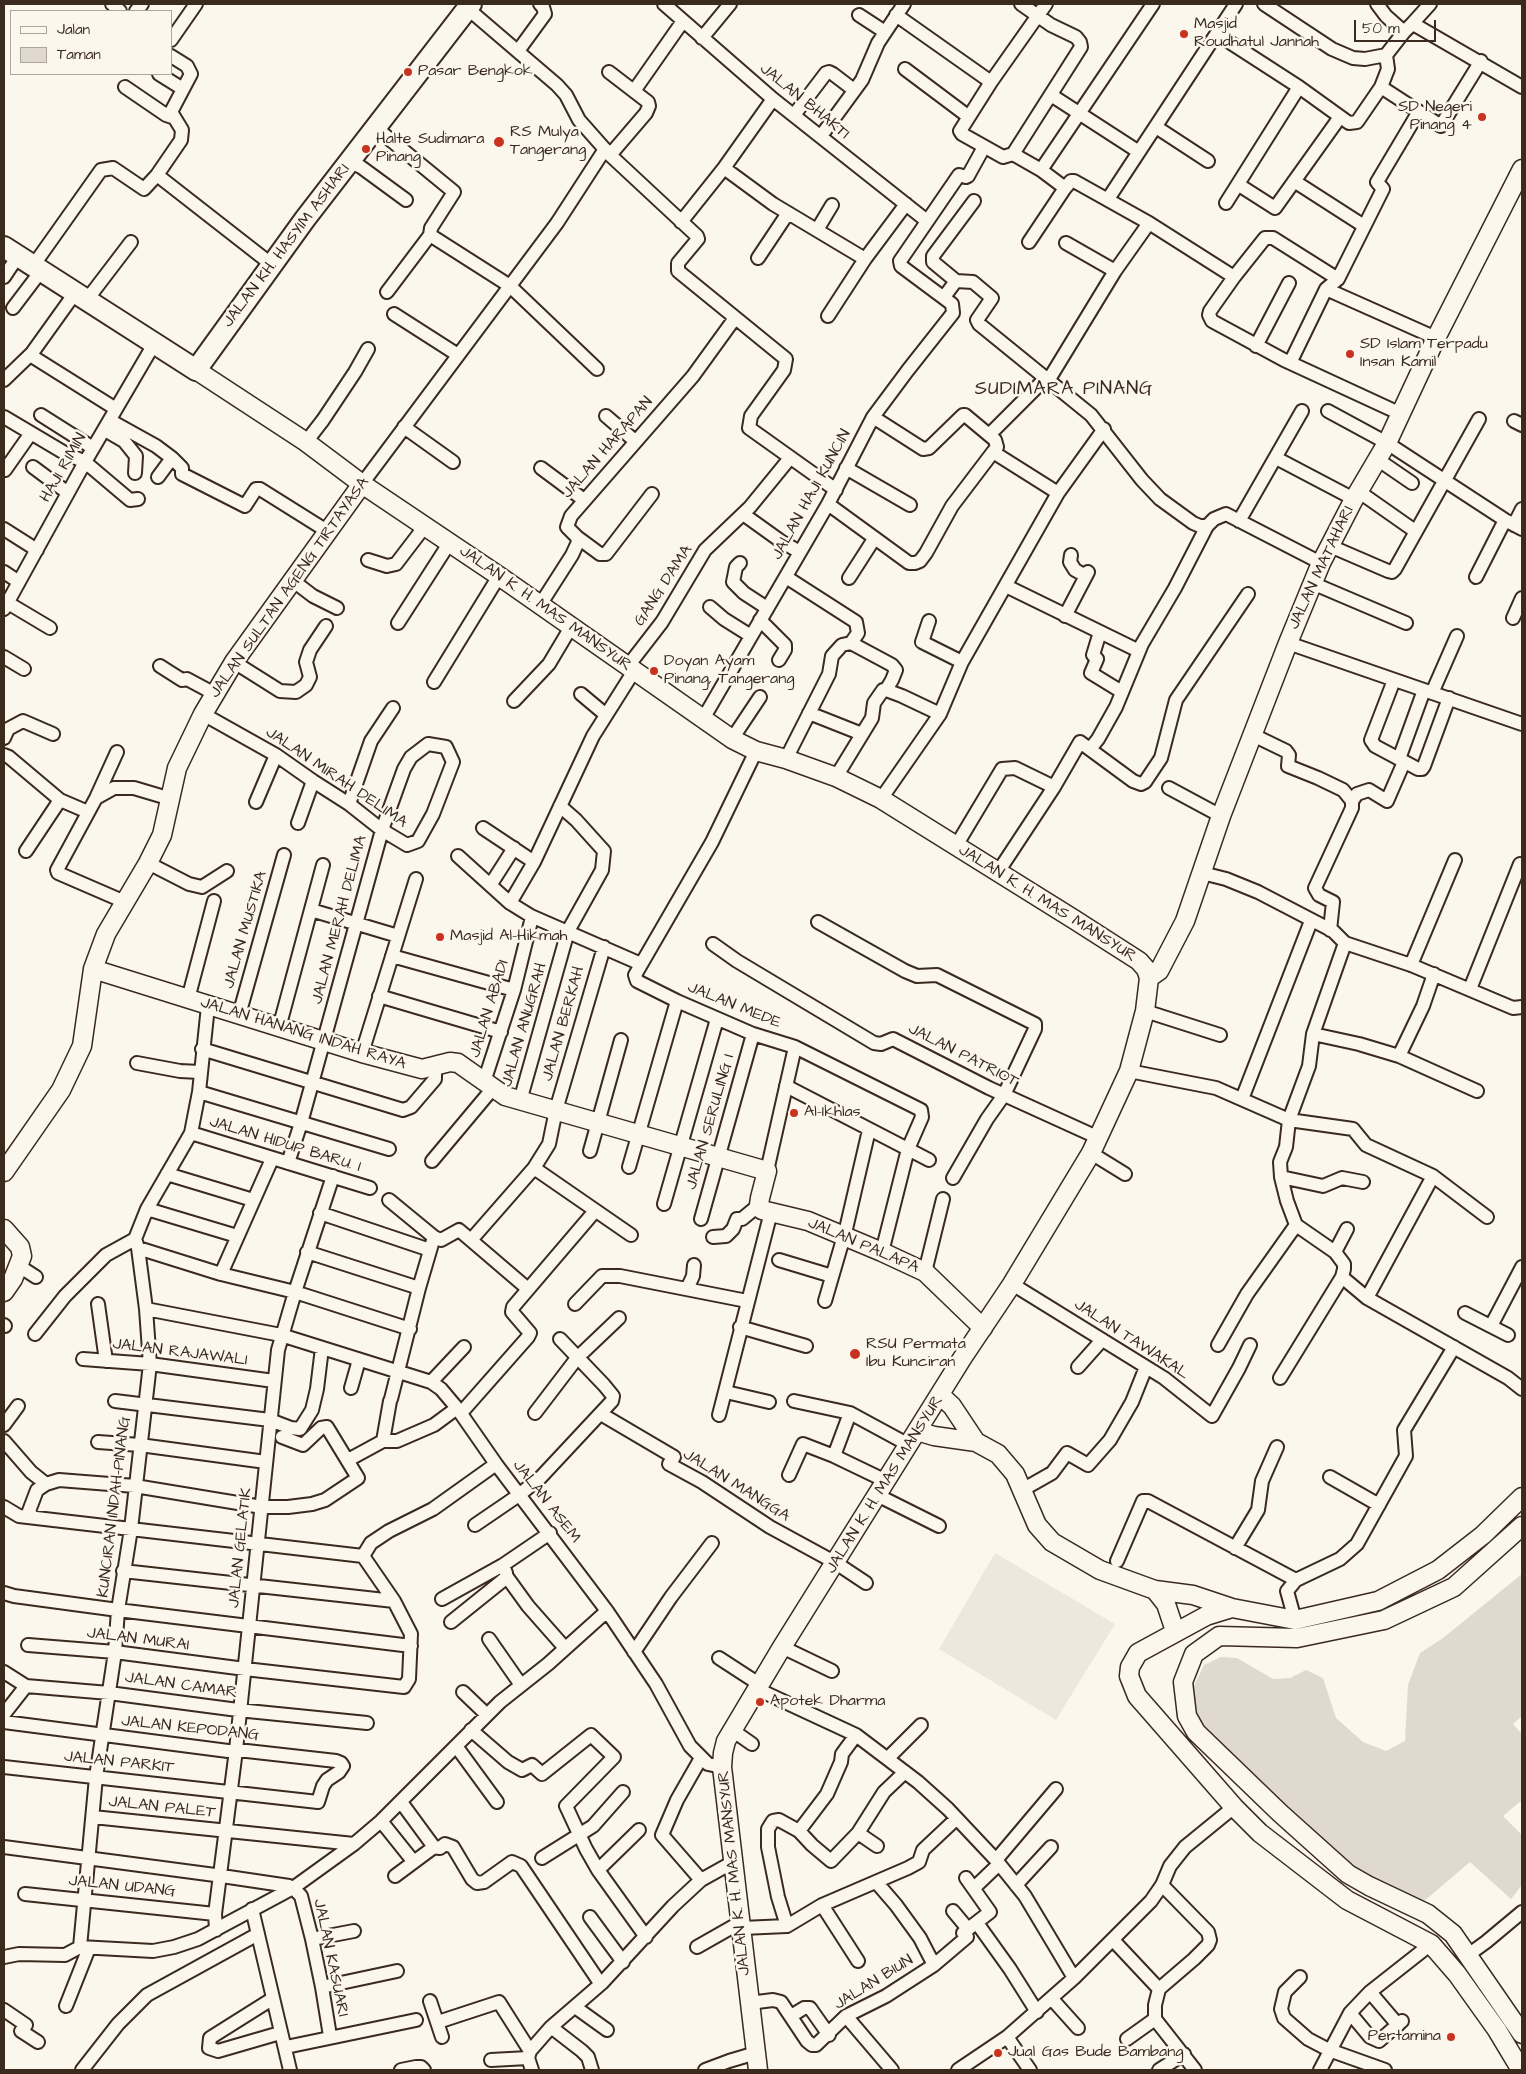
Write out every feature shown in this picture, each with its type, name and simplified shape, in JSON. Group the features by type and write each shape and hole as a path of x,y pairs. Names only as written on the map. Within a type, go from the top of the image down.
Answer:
{"main road":[{"name":"JALAN KH. HASYIM ASHARI","path":"196,370 271,264 469,6"},
{"name":"JALAN MATAHARI","path":"1149,978 1159,971 1185,921 1222,816 1288,643 1321,563 1356,495 1387,442 1436,338 1522,169"},
{"path":"24,260 196,370"},
{"name":"JALAN K. H. MAS MANSYUR","path":"196,370 306,442 362,484 450,542 732,739 756,751 786,759 836,777 881,799 1139,961 1146,969 1149,978 1145,1011 1129,1071 1095,1146 1012,1284 881,1488 758,1686 732,1730 723,1754 722,1767 735,1861 749,2003 757,2062"},
{"name":"JALAN SULTAN AGENG TIRTAYASA","path":"4,1172 61,1090 82,1046 91,977 106,934 148,863 162,835 177,768 203,714 234,662 362,484"},
{"name":"JALAN HANANG INDAH RAYA","path":"91,977 188,999 324,1042 422,1069 450,1062 458,1063 505,1096 556,1110 597,1125 640,1133 767,1171"},
{"path":"765,1209 767,1171"},
{"name":"JALAN PALAPA","path":"765,1209 808,1221 925,1272 983,1328"},
{"path":"4,1229 20,1247 22,1256 19,1266 4,1292"},
{"path":"940,1395 952,1406 976,1442"},
{"path":"913,1438 934,1436 976,1442 998,1454 1015,1474 1037,1525 1052,1542 1100,1570 1155,1590 1193,1595 1232,1608 1300,1619 1378,1602 1438,1570 1483,1535 1522,1497"},
{"path":"1522,1526 1454,1587 1384,1620 1302,1637 1219,1636 1194,1654 1183,1682 1187,1716 1196,1732 1280,1813 1348,1874 1428,1914 1453,1934 1522,2034"},
{"path":"1155,1590 1166,1604 1175,1631"},
{"path":"1232,1608 1206,1616 1175,1631 1138,1653 1130,1667 1129,1676 1137,1696 1260,1833 1347,1900 1431,1944 1457,1974 1497,2030 1521,2070"},
{"path":"1300,1619 1302,1637"},
{"path":"1260,1833 1280,1813"}],"street":[{"path":"172,39 196,4"},
{"path":"518,52 545,14 543,6 540,4"},
{"name":"JALAN BHAKTI","path":"664,4 773,99 927,221"},
{"path":"702,38 730,4"},
{"path":"821,136 866,73 885,32 904,4"},
{"path":"1021,4 1038,16 1076,38 1080,42 1081,47 1013,154 1003,157 962,134 962,128 991,82 1038,16 1046,4"},
{"path":"1041,170 1153,4"},
{"path":"1108,199 1236,4"},
{"path":"1264,4 1332,49 1344,55 1365,59 1386,55 1430,4"},
{"path":"1377,4 1386,16 1407,29"},
{"path":"469,6 566,95 579,120 608,152 698,237 678,263 678,271 786,359 787,365 784,370 751,416 749,428 836,490"},
{"path":"859,15 885,32"},
{"path":"896,16 991,82"},
{"path":"609,72 634,91 683,21"},
{"path":"1407,29 1415,25 1481,61 1522,87"},
{"path":"1217,34 1299,87 1349,123 1357,122 1381,87 1388,69 1386,55"},
{"path":"172,57 190,70 191,74 172,109 172,117"},
{"path":"1381,87 1418,113 1441,126 1481,61"},
{"path":"905,70 969,117"},
{"path":"794,114 826,73 833,74 854,90"},
{"path":"161,75 183,89"},
{"path":"4,277 24,260 101,170 113,168 144,189 157,176 181,140 182,130 172,117 124,87"},
{"path":"1226,203 1299,87"},
{"name":"JALAN SULTAN AGENG TIRTAYASA","path":"362,484 608,152 648,110 648,102 634,91"},
{"path":"1050,95 1139,152"},
{"path":"681,222 724,168 773,99"},
{"path":"1288,362 1292,358 1326,289 1338,279 1383,189 1377,182 1418,113"},
{"path":"1239,185 1275,208 1340,117"},
{"path":"1156,127 1208,161"},
{"path":"376,128 454,190 454,194 431,228 430,235 387,292"},
{"path":"956,281 944,297 900,264 958,175 968,176 984,147"},
{"path":"1013,154 1041,170 1065,188"},
{"path":"350,162 361,167 406,200"},
{"path":"724,168 754,191 788,213 865,258"},
{"path":"157,176 271,264"},
{"path":"1029,242 1071,181 1108,199 1149,223 1234,277"},
{"path":"1294,181 1364,226"},
{"path":"974,201 933,256 933,262 956,281 973,282 992,298 977,320 979,324 1091,415 1104,429 1142,480 1160,499 1192,523 1207,526"},
{"path":"828,316 865,258 906,204"},
{"path":"817,230 832,205"},
{"path":"758,258 788,213"},
{"path":"990,434 1047,380 1115,272 1149,223"},
{"path":"430,235 510,286 597,368"},
{"path":"1338,279 1290,248 1268,237 1265,238 1234,277 1209,315 1212,321 1256,346 1401,414"},
{"path":"4,380 30,355 131,242"},
{"path":"1066,243 1115,272"},
{"path":"13,308 24,260"},
{"path":"1256,346 1289,283"},
{"path":"1326,289 1436,338"},
{"name":"JALAN HAJI KUNCIN","path":"704,719 836,490 874,417 953,313 954,306 944,297"},
{"path":"394,314 458,355"},
{"name":"JALAN HARAPAN","path":"578,537 567,527 567,522 584,500 693,376 735,318"},
{"name":"HAJI RIMIN","path":"10,596 154,344"},
{"path":"306,442 328,414 368,349"},
{"path":"30,355 116,409"},
{"path":"1239,521 1302,411"},
{"path":"1328,411 1387,442 1514,525"},
{"path":"828,504 909,563 915,563 920,561 952,506 993,452 997,443 990,434 963,414 929,448 923,449 874,417"},
{"path":"41,416 93,448"},
{"path":"606,416 636,440"},
{"path":"4,417 31,434 85,462 130,500 138,499"},
{"path":"1330,546 1392,572 1479,419"},
{"path":"108,426 156,446 182,468 182,474 245,506 256,489 260,489 327,531"},
{"path":"108,426 136,456 135,473"},
{"path":"404,427 453,462"},
{"path":"881,799 940,714 962,662 1058,493 1104,429"},
{"path":"4,470 31,434"},
{"path":"993,452 1058,493"},
{"path":"158,477 172,458"},
{"name":"GANG DAMA","path":"510,903 534,862 592,736 606,715 631,668 706,550 743,514 790,458"},
{"path":"1276,458 1356,495 1415,531"},
{"path":"1378,459 1412,483"},
{"path":"32,467 68,494"},
{"path":"541,468 584,500"},
{"path":"846,468 910,505"},
{"path":"578,537 600,554 606,554 652,494"},
{"path":"1476,577 1514,525 1522,509"},
{"path":"743,514 782,542 800,552"},
{"path":"1090,749 1098,739 1122,692 1139,651 1175,588 1207,526 1221,514 1226,514 1321,563"},
{"path":"368,560 387,566 396,564 425,526"},
{"path":"4,528 37,550"},
{"path":"540,605 572,555 578,542 578,537"},
{"path":"849,578 874,539"},
{"path":"398,623 450,542"},
{"path":"1065,616 1087,574 1075,570 1070,562 1071,554"},
{"path":"740,563 736,567 733,582 744,593 767,608"},
{"path":"4,572 10,596 50,628"},
{"path":"434,682 499,576"},
{"path":"786,577 856,622 858,633 851,643"},
{"path":"292,580 313,596 337,608"},
{"path":"1312,583 1406,623"},
{"path":"1006,586 1139,651"},
{"path":"998,872 1054,787 1080,742 1133,781 1141,784 1145,782 1161,758 1176,700 1248,594"},
{"path":"1513,618 1522,598"},
{"path":"710,608 724,620 751,636"},
{"path":"760,620 785,645 785,650 779,660"},
{"path":"929,621 922,642 962,662"},
{"path":"234,662 280,691 296,692 306,685 310,677 306,662 310,650 326,626"},
{"path":"514,701 549,664 571,627"},
{"path":"1100,632 1092,654 1097,660 1091,673 1122,692"},
{"path":"1330,930 1333,902 1318,895 1315,888 1352,808 1352,801 1357,794 1369,790 1387,801 1428,692 1457,636"},
{"path":"786,759 828,674 832,656 842,645 851,643 892,665 896,670 886,690 883,690 874,703 872,718 836,777"},
{"path":"1288,643 1522,724"},
{"path":"4,657 24,669"},
{"path":"160,666 182,680 187,679 215,694"},
{"path":"1394,680 1371,740 1375,746 1418,769 1422,769 1424,766 1449,698"},
{"path":"886,690 940,714"},
{"path":"581,694 606,715"},
{"path":"732,739 760,697"},
{"path":"349,804 371,741 393,708"},
{"path":"809,713 862,734"},
{"name":"JALAN MIRAH DELIMA","path":"203,714 276,755 349,804 382,830 407,845 418,841 433,814 453,762 446,747 428,744 411,757 404,769"},
{"path":"5,731 23,721 53,734"},
{"path":"1253,735 1286,751 1289,755 1288,766 1343,790 1352,801"},
{"path":"458,856 510,903 532,917 641,964 712,842 756,751"},
{"path":"117,752 96,798 57,872 125,902"},
{"path":"4,755 60,800 88,812"},
{"path":"256,802 276,755"},
{"path":"956,846 1002,770 1015,768 1054,787"},
{"name":"JALAN MERAH DELIMA","path":"288,1163 302,1123 382,830 404,769"},
{"path":"298,822 313,781"},
{"path":"96,798 114,788 134,788 171,799"},
{"path":"1169,788 1222,816"},
{"path":"26,851 60,800"},
{"name":"JALAN ANUGRAH","path":"520,1101 568,931 602,870 604,851 576,820 560,806"},
{"path":"482,828 534,862"},
{"path":"491,884 514,848"},
{"name":"JALAN MUSTIKA","path":"239,1015 284,855"},
{"path":"1411,965 1456,860"},
{"path":"148,863 189,884 202,887 227,871"},
{"path":"1470,988 1520,864 1522,865"},
{"path":"279,1028 323,865"},
{"path":"1202,873 1226,879 1258,892 1330,930 1345,943 1411,965 1470,988 1513,1008 1522,1007"},
{"path":"362,1053 416,879"},
{"path":"188,999 214,901"},
{"path":"310,910 398,936"},
{"name":"JALAN ABADI","path":"489,1084 532,917"},
{"path":"818,922 905,971 917,976 936,974 1034,1022 1035,1029 1004,1095 987,1119 953,1178"},
{"path":"1242,1099 1312,922"},
{"path":"1280,1378 1342,1277 1344,1264 1335,1252 1296,1225 1286,1201 1280,1162 1286,1147 1289,1120 1309,1066 1313,1034 1345,943"},
{"name":"JALAN PATRIOT","path":"714,944 737,961 874,1043 881,1044 893,1039 1004,1095 1095,1146 1126,1174"},
{"name":"JALAN BERKAH","path":"471,1240 534,1168 549,1144 556,1110 604,948"},
{"path":"392,956 514,990"},
{"name":"JALAN MEDE","path":"641,964 635,975 637,981 677,1001 753,1034 795,1047 921,1110 922,1117 908,1149 882,1252"},
{"path":"1399,1056 1423,1006 1434,974"},
{"path":"379,996 501,1032"},
{"path":"629,1167 677,1001"},
{"name":"KUNCIRAN INDAH-PINANG","path":"66,2006 84,1948 85,1899 96,1777 115,1652 118,1610 150,1364 152,1310 136,1244 147,1209 191,1134 199,1092 208,1006"},
{"path":"1145,1011 1220,1035"},
{"path":"664,1204 717,1018"},
{"name":"JALAN SERULING I","path":"701,1219 753,1034"},
{"path":"1313,1034 1360,1044 1399,1056 1477,1091"},
{"path":"590,1151 622,1040"},
{"path":"767,1171 795,1047"},
{"path":"202,1049 407,1110 435,1079 435,1073 430,1067"},
{"path":"137,1063 180,1071 200,1072"},
{"path":"1129,1071 1216,1088 1289,1120 1353,1129 1366,1145 1433,1176 1487,1216"},
{"path":"432,1161 489,1084"},
{"path":"786,1086 929,1160"},
{"path":"199,1092 389,1149"},
{"path":"825,1301 869,1130"},
{"name":"JALAN HIDUP BARU. I","path":"191,1134 370,1188"},
{"path":"221,1274 272,1159"},
{"path":"534,1168 630,1235"},
{"path":"167,1174 253,1200"},
{"name":"JALAN GELATIK","path":"216,1930 215,1914 227,1832 274,1381 282,1335 307,1252 333,1176"},
{"path":"1367,1298 1433,1176"},
{"path":"1281,1177 1323,1186 1342,1178 1363,1182"},
{"path":"925,1272 943,1199"},
{"path":"390,1200 432,1244"},
{"path":"147,1209 237,1236"},
{"path":"713,1237 726,1236 733,1229 737,1220 765,1209"},
{"path":"719,1415 747,1301 765,1209"},
{"path":"348,1460 383,1441 397,1441 434,1425 459,1410 528,1337 530,1333 512,1312 513,1306 594,1211"},
{"path":"320,1213 432,1244 459,1230 528,1289"},
{"path":"1218,1345 1247,1294 1296,1225"},
{"path":"1335,1252 1346,1229"},
{"path":"35,1334 65,1296 106,1256 136,1244 221,1274 295,1292 410,1329"},
{"path":"383,1441 397,1372 432,1244"},
{"path":"307,1252 419,1288"},
{"path":"779,1260 832,1276"},
{"path":"687,1289 691,1282 694,1265"},
{"path":"19,1266 36,1277"},
{"path":"1491,1326 1522,1267"},
{"path":"575,1304 602,1276 620,1276 747,1301"},
{"path":"1342,1277 1367,1298 1508,1378 1522,1389"},
{"name":"JALAN TAWAKAL","path":"1012,1284 1176,1386 1212,1416 1250,1345"},
{"path":"98,1304 106,1361"},
{"name":"JALAN ASEM","path":"152,1310 282,1335 432,1382 449,1396 496,1464 550,1533 607,1611 660,1692 690,1746 701,1758 713,1766 722,1767"},
{"path":"1465,1312 1508,1335"},
{"path":"535,1413 577,1358 619,1318"},
{"path":"740,1327 806,1346"},
{"path":"475,1525 519,1495 548,1470 612,1402 613,1396 560,1339"},
{"path":"1078,1367 1102,1340"},
{"path":"432,1382 464,1347"},
{"path":"1300,1619 1287,1592 1296,1580 1340,1559 1357,1544 1406,1456 1404,1430 1454,1347"},
{"path":"115,1401 270,1420 291,1428 300,1429 312,1410 314,1403 322,1348"},
{"name":"JALAN RAJAWALI","path":"83,1359 150,1364 274,1381"},
{"path":"351,1388 360,1360"},
{"path":"1022,1490 1052,1473 1067,1453 1088,1465 1110,1440 1132,1402 1146,1367"},
{"path":"726,1392 769,1402"},
{"path":"794,1401 850,1413 913,1438"},
{"path":"4,1425 18,1406"},
{"path":"834,1456 850,1413"},
{"name":"JALAN MANGGA","path":"602,1414 674,1457 669,1464 702,1482 770,1527 836,1563 866,1583"},
{"path":"29,1521 29,1511 37,1490 46,1484 59,1480 135,1486 262,1506 288,1508 325,1500 358,1478 327,1427 321,1428 303,1445 282,1437"},
{"path":"4,1441 31,1472 46,1484"},
{"path":"98,1442 140,1445 266,1462"},
{"path":"789,1475 803,1444 834,1456 939,1526"},
{"path":"1235,1548 1258,1510 1262,1481 1277,1447"},
{"path":"363,1556 371,1543 389,1531 433,1509 496,1464"},
{"path":"1330,1477 1379,1505"},
{"path":"1117,1561 1144,1502 1148,1500 1296,1580"},
{"path":"4,1506 15,1515 29,1521 130,1529 363,1556 394,1601 411,1634 412,1646 118,1610 4,1593"},
{"path":"442,1599 503,1565 550,1533"},
{"path":"634,1652 712,1543"},
{"path":"503,1565 507,1577 519,1595 566,1648"},
{"path":"123,1571 394,1601"},
{"path":"451,1622 507,1577"},
{"path":"4,1957 19,1954 65,1955 84,1948 160,1950 174,1948 216,1930 293,1888 354,1844 381,1821 487,1715 607,1611"},
{"path":"489,1639 521,1685"},
{"name":"JALAN MURAI","path":"28,1645 115,1652 404,1687 409,1679 412,1646"},
{"path":"782,1647 832,1671"},
{"path":"719,1658 758,1686 856,1734 888,1758 948,1809 998,1862 1025,1896 1074,1978"},
{"path":"4,1672 26,1686 4,1714"},
{"name":"JALAN CAMAR","path":"26,1686 109,1692 240,1710 367,1723"},
{"path":"463,1692 487,1715"},
{"name":"JALAN KEPODANG","path":"4,1722 102,1736 341,1763 343,1766 339,1772 327,1780 323,1786"},
{"path":"888,1758 921,1725"},
{"path":"471,1730 508,1762 522,1770 532,1766 542,1774 591,1735 614,1757 566,1806 598,1870 646,1937"},
{"path":"732,1730 752,1744"},
{"path":"799,1831 827,1794 841,1762 842,1754 856,1734"},
{"path":"456,1746 496,1802"},
{"path":"701,1758 678,1800 662,1835 701,1880"},
{"name":"JALAN PARKIT","path":"4,1767 318,1802 323,1786"},
{"path":"787,1926 771,1869 768,1829 773,1821 779,1820 799,1831 831,1861 858,1833 884,1792 905,1772"},
{"path":"998,1862 1056,1789"},
{"path":"542,1858 593,1826 623,1792"},
{"path":"401,1802 440,1846"},
{"path":"958,2070 973,2067 1074,1978 1151,1901 1162,1885 1170,1866 1185,1847 1234,1806"},
{"name":"JALAN PALET","path":"93,1817 354,1844"},
{"path":"697,1947 742,1925 787,1926 822,1905 877,1883 918,1862 923,1850 956,1819"},
{"path":"381,1821 413,1861"},
{"path":"598,1870 639,1830"},
{"path":"858,1833 877,1846"},
{"path":"4,1846 293,1888"},
{"path":"395,1876 413,1861 440,1846 453,1847 472,1879 477,1883 484,1882 512,1862 521,1866 600,1984"},
{"path":"1016,1885 1051,1848"},
{"path":"491,2060 529,2054 551,2028 623,1962 673,1906 701,1880 735,1861"},
{"name":"JALAN BIUN","path":"749,2003 778,2001 785,2006 807,2041 812,2045 816,2045 846,2016 886,1996 934,1965 967,1937 963,1933 990,1912 970,1883 998,1862"},
{"path":"877,1883 920,1938 934,1965"},
{"path":"1162,1885 1208,1932 1210,1940 1208,1945 1194,1959 1160,1989 1155,2005 1155,2019 1195,2070"},
{"name":"JALAN KASUARI","path":"293,1888 301,1896 312,1938 330,2036"},
{"name":"JALAN UDANG","path":"25,1894 215,1914"},
{"path":"822,1905 858,1961"},
{"path":"252,1909 290,2070"},
{"path":"952,1911 972,1926 1010,1969 1037,2012"},
{"path":"1468,1955 1522,1912"},
{"path":"590,1917 623,1962"},
{"path":"312,1938 354,1931"},
{"path":"82,2070 118,2024 147,1995 258,1934"},
{"path":"1112,1940 1160,1989"},
{"path":"1320,2070 1350,2013 1370,1992 1431,1944"},
{"path":"322,1987 397,1971"},
{"path":"1300,1977 1285,1992 1281,2009 1284,2018 1308,2039 1330,2050 1385,2070"},
{"path":"1350,2013 1370,2037 1376,2040 1382,2039 1400,2023 1370,1992"},
{"path":"272,1999 210,2038 209,2048 218,2051 280,2033"},
{"path":"1052,1999 1078,2028"},
{"path":"430,2001 442,2037"},
{"path":"438,2022 499,2002 502,2004 529,2054 532,2070"},
{"path":"575,2007 608,2030"},
{"path":"791,2016 804,2008 810,2008 829,2034"},
{"path":"4,2010 26,2025 21,2031 38,2042"},
{"path":"846,2016 892,2070"},
{"path":"1126,2038 1155,2019"},
{"path":"286,2047 330,2036 416,2020"},
{"path":"551,2028 588,2057 592,2070"},
{"path":"1007,2037 1030,2070"},
{"path":"1159,2070 1184,2054"},
{"path":"705,2070 729,2061 757,2062"},
{"path":"401,2070 422,2069"}],"shaded area":[{"path":"995,1553 1115,1624 1056,1720 939,1649"}],"green space":[{"path":"1522,1574 1522,1716 1513,1724 1522,1734 1522,1800 1503,1816 1522,1835 1522,1885 1511,1899 1470,1862 1423,1902 1392,1890 1355,1868 1277,1803 1206,1732 1195,1715 1194,1686 1204,1665 1221,1657 1237,1658 1273,1679 1290,1678 1306,1670 1323,1678 1336,1718 1363,1742 1386,1751 1405,1741 1408,1685 1420,1653 1443,1638"}],"place":[{"name":"Masjid Roudhatul Jannah","path":"1184,34"},
{"name":"Pasar Bengkok","path":"408,72"},
{"name":"SD Negeri Pinang 4","path":"1482,117"},
{"name":"RS Mulya Tangerang","path":"499,142"},
{"name":"Halte Sudimara Pinang","path":"366,149"},
{"name":"SD Islam Terpadu Insan Kamil","path":"1350,354"},
{"name":"Doyan Ayam Pinang, Tangerang","path":"654,671"},
{"name":"Masjid Al-Hikmah","path":"440,937"},
{"name":"Al-Ikhlas","path":"794,1113"},
{"name":"RSU Permata Ibu Kunciran","path":"855,1354"},
{"name":"Apotek Dharma","path":"760,1702"},
{"name":"Pertamina","path":"1451,2037"},
{"name":"Jual Gas Bude Bambang","path":"998,2053"}],"district":[{"name":"SUDIMARA PINANG","path":"1064,390"}]}
